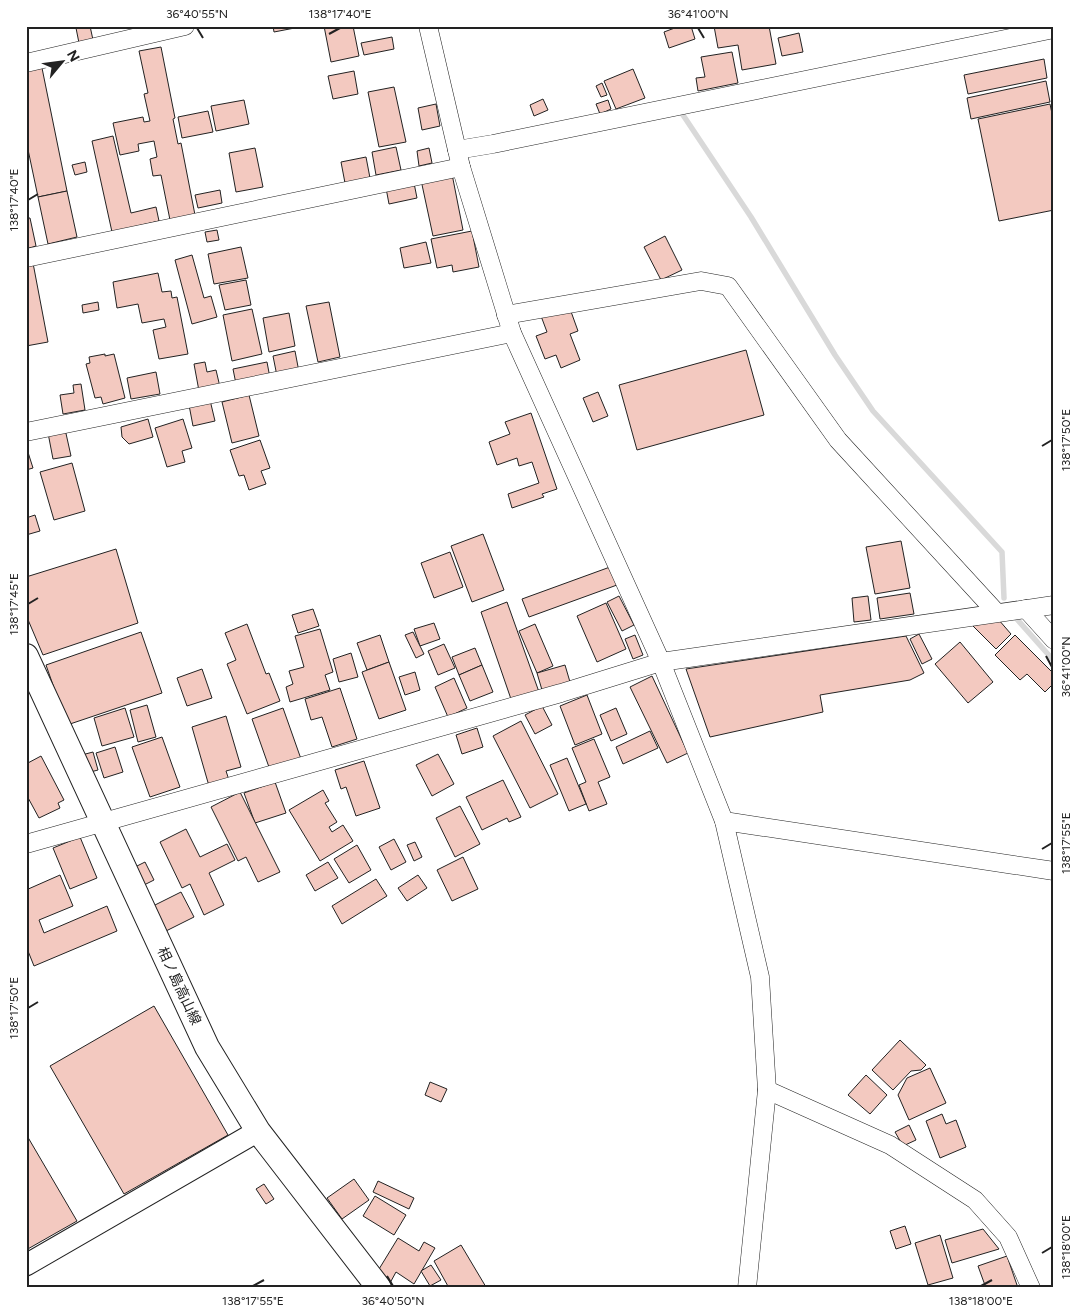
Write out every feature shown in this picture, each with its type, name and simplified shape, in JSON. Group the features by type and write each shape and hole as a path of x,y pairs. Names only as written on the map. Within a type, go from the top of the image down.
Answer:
{"main road":[{"name":"相ノ島高山線","path":"26,656 207,1046 258,1131 379,1288"}],"street":[{"path":"26,63 185,26"},
{"path":"428,26 459,158 512,333 661,662 724,821 760,977 767,1090 747,1288"},
{"path":"26,258 459,158 493,144 990,34 1054,29"},
{"path":"506,315 701,281 728,286 838,440 996,612"},
{"path":"26,432 512,333"},
{"path":"26,844 561,694 661,662 1054,605"},
{"path":"1026,609 1054,640"},
{"path":"724,821 1054,870"},
{"path":"767,1090 890,1145 975,1200 1008,1237 1031,1288"},
{"path":"26,1265 258,1131"}],"building":[{"path":"90,26 93,40 79,43 76,28"},
{"path":"273,26 305,26 274,32"},
{"path":"324,26 353,26 359,56 331,62"},
{"path":"680,26 691,26 695,39 669,48 664,32"},
{"path":"714,26 769,26 776,64 742,70 738,45 718,48"},
{"path":"799,33 803,52 782,56 778,38"},
{"path":"392,37 394,49 364,55 361,43"},
{"path":"161,47 175,118 173,119 178,144 181,143 195,215 170,220 161,175 153,176 150,159 157,157 154,141 138,144 139,151 120,155 113,123 143,117 144,122 150,121 144,94 148,93 139,51"},
{"path":"732,52 738,83 698,91 696,78 705,77 701,57"},
{"path":"1044,59 1047,78 968,94 964,75"},
{"path":"42,68 67,191 38,197 26,140 26,71"},
{"path":"633,69 645,98 616,109 604,81"},
{"path":"354,71 358,94 333,99 328,76"},
{"path":"1046,81 1050,102 971,119 967,98"},
{"path":"602,83 607,95 601,97 596,86"},
{"path":"394,87 406,142 379,147 368,92"},
{"path":"543,99 548,110 534,116 530,105"},
{"path":"244,100 249,124 216,131 211,106"},
{"path":"608,100 611,109 600,114 596,104"},
{"path":"436,104 440,126 422,130 418,108"},
{"path":"1050,104 1054,123 1054,210 999,221 978,119"},
{"path":"208,111 213,132 182,138 178,117"},
{"path":"113,136 131,213 156,207 159,221 112,232 92,141"},
{"path":"396,147 401,170 376,175 372,152"},
{"path":"255,148 263,187 236,192 229,153"},
{"path":"429,148 432,163 419,166 417,151"},
{"path":"366,157 370,178 345,183 341,162"},
{"path":"85,162 87,172 75,175 72,165"},
{"path":"452,174 463,230 433,236 421,180"},
{"path":"414,183 417,198 389,204 386,188"},
{"path":"220,190 222,203 198,208 195,195"},
{"path":"67,191 77,237 48,244 38,197"},
{"path":"26,218 30,218 36,246 26,249"},
{"path":"217,230 219,240 207,242 205,232"},
{"path":"472,231 479,267 453,272 452,265 437,268 431,239"},
{"path":"665,236 682,270 661,280 644,247"},
{"path":"426,242 431,263 404,268 400,248"},
{"path":"241,247 248,278 214,284 208,254"},
{"path":"192,255 204,298 211,296 217,317 192,324 175,260"},
{"path":"33,263 48,342 26,346 26,264"},
{"path":"158,273 162,292 171,291 172,298 177,297 188,354 159,359 153,330 166,327 164,319 142,323 138,304 117,308 113,282"},
{"path":"246,280 251,305 225,310 219,285"},
{"path":"98,302 99,310 83,313 82,305"},
{"path":"329,302 340,357 318,362 306,306"},
{"path":"569,306 578,331 570,334 580,360 561,368 556,355 545,359 536,336 547,332 541,316"},
{"path":"252,309 262,354 232,361 223,315"},
{"path":"289,313 295,346 269,352 263,318"},
{"path":"746,350 764,415 637,450 619,385"},
{"path":"295,351 299,372 277,376 273,356"},
{"path":"105,354 105,356 114,354 125,398 103,404 101,397 95,398 86,364 90,363 89,357"},
{"path":"205,362 207,372 216,370 220,387 199,391 194,364"},
{"path":"267,362 270,378 236,384 233,369"},
{"path":"156,372 160,394 131,399 127,378"},
{"path":"81,384 85,410 63,414 60,395 74,393 73,385"},
{"path":"598,392 608,416 593,422 583,398"},
{"path":"249,395 259,436 232,443 222,402"},
{"path":"210,400 215,421 193,426 189,405"},
{"path":"531,413 557,489 542,494 544,497 512,508 508,494 539,483 532,462 519,466 517,458 497,465 489,442 510,434 505,422"},
{"path":"148,419 153,437 129,444 122,437 121,427"},
{"path":"183,419 192,448 182,451 185,462 167,467 155,428"},
{"path":"65,429 71,456 53,459 48,433"},
{"path":"260,440 270,468 261,471 266,484 249,490 244,475 239,476 230,450"},
{"path":"26,446 33,468 26,470"},
{"path":"72,463 85,511 54,520 40,472"},
{"path":"35,515 40,531 26,535 26,518"},
{"path":"483,534 504,590 472,602 451,546"},
{"path":"901,541 910,588 875,594 866,547"},
{"path":"116,549 138,623 43,655 26,615 26,577"},
{"path":"450,552 463,587 434,598 421,563"},
{"path":"610,567 617,585 529,617 522,599"},
{"path":"910,593 914,614 880,619 877,598"},
{"path":"619,596 634,625 622,631 607,602"},
{"path":"868,596 871,620 854,622 852,598"},
{"path":"507,602 539,692 512,702 481,612"},
{"path":"606,603 626,649 597,662 577,616"},
{"path":"313,609 319,626 298,633 292,615"},
{"path":"998,619 1011,634 996,649 973,626"},
{"path":"434,623 440,639 420,646 414,629"},
{"path":"247,624 266,674 269,673 280,701 247,714 227,664 236,660 225,633"},
{"path":"535,624 553,666 537,673 519,631"},
{"path":"320,629 333,672 325,675 330,690 290,702 286,687 293,684 289,671 304,667 295,636"},
{"path":"141,632 162,693 67,725 46,665"},
{"path":"413,632 424,654 416,658 405,635"},
{"path":"919,634 932,659 922,664 910,639"},
{"path":"380,635 389,662 367,670 357,643"},
{"path":"635,635 643,655 633,659 625,639"},
{"path":"1015,635 1054,674 1054,683 1045,692 1027,674 1020,680 995,655"},
{"path":"906,636 924,673 910,680 820,695 823,712 710,737 686,669"},
{"path":"960,642 993,682 968,703 935,664"},
{"path":"444,644 455,668 438,675 428,651"},
{"path":"475,648 482,665 459,675 452,657"},
{"path":"351,653 358,677 339,682 333,659"},
{"path":"389,662 406,710 379,719 362,672"},
{"path":"482,665 493,692 470,701 459,675"},
{"path":"565,665 570,682 542,690 537,673"},
{"path":"202,669 212,698 187,706 177,678"},
{"path":"415,672 420,690 405,695 399,677"},
{"path":"652,676 688,753 667,763 630,687"},
{"path":"454,678 467,708 448,717 435,687"},
{"path":"340,688 357,739 332,747 322,717 311,720 305,699"},
{"path":"587,695 602,734 575,745 560,706"},
{"path":"147,705 156,737 138,742 130,710"},
{"path":"542,706 552,725 535,734 525,715"},
{"path":"125,708 134,737 102,746 94,718"},
{"path":"283,708 301,759 270,770 252,719"},
{"path":"616,708 627,734 611,741 600,715"},
{"path":"226,716 241,767 226,771 229,780 209,786 192,727"},
{"path":"521,721 558,794 530,808 493,736"},
{"path":"477,728 483,747 462,754 456,735"},
{"path":"650,731 658,748 623,764 616,747"},
{"path":"162,737 180,787 150,797 132,747"},
{"path":"594,739 610,777 598,782 607,804 589,811 579,785 586,782 572,748"},
{"path":"115,747 123,772 104,778 96,753"},
{"path":"93,752 98,770 83,774 78,756"},
{"path":"438,754 454,784 432,796 416,765"},
{"path":"41,756 64,800 58,803 60,808 39,818 26,794 26,764"},
{"path":"567,758 586,804 569,811 550,765"},
{"path":"364,761 380,808 356,816 346,787 341,789 335,770"},
{"path":"503,780 521,817 509,822 507,818 482,830 466,797"},
{"path":"275,782 286,813 255,823 244,793"},
{"path":"323,790 329,801 325,803 337,822 329,827 332,832 343,825 353,841 320,861 289,810"},
{"path":"240,792 280,872 258,882 246,857 238,861 211,807"},
{"path":"460,806 480,844 455,857 436,818"},
{"path":"186,829 200,857 227,844 235,860 209,873 224,905 204,915 190,884 182,888 160,842"},
{"path":"80,837 97,878 70,889 53,848"},
{"path":"394,839 406,862 391,870 379,847"},
{"path":"415,842 422,857 414,861 407,845"},
{"path":"357,845 371,870 349,883 334,859"},
{"path":"463,857 478,889 452,901 437,870"},
{"path":"145,862 154,880 140,887 131,869"},
{"path":"328,862 338,878 315,891 306,875"},
{"path":"60,875 73,906 39,920 44,933 107,906 117,931 34,966 26,946 26,890"},
{"path":"418,875 427,888 407,901 398,888"},
{"path":"376,879 387,896 342,924 332,906"},
{"path":"181,892 194,917 164,932 151,907"},
{"path":"154,1006 228,1135 124,1194 50,1066"},
{"path":"900,1040 926,1065 921,1070 911,1071 893,1090 872,1070"},
{"path":"930,1068 946,1103 909,1120 898,1095 907,1078"},
{"path":"866,1075 887,1095 870,1114 848,1095"},
{"path":"430,1082 447,1089 441,1102 425,1095"},
{"path":"942,1114 946,1124 956,1120 966,1147 940,1158 926,1121"},
{"path":"909,1125 916,1140 903,1146 895,1132"},
{"path":"26,1134 77,1221 26,1250"},
{"path":"354,1179 369,1200 342,1219 327,1198"},
{"path":"378,1181 414,1198 409,1209 373,1192"},
{"path":"264,1184 274,1199 266,1204 256,1189"},
{"path":"375,1196 406,1215 394,1235 363,1216"},
{"path":"905,1226 911,1244 896,1249 890,1231"},
{"path":"983,1229 999,1249 952,1263 945,1240"},
{"path":"940,1235 953,1278 928,1285 915,1243"},
{"path":"398,1238 419,1251 424,1242 435,1248 414,1284 396,1272 390,1283 376,1274"},
{"path":"461,1245 486,1287 449,1288 434,1261"},
{"path":"1007,1256 1018,1288 986,1288 978,1266"},
{"path":"431,1265 441,1280 430,1286 421,1271"}],"waterway":[{"path":"683,115 751,217 835,355 873,411 1002,552 1004,598"},
{"path":"1016,618 1054,661"}]}
